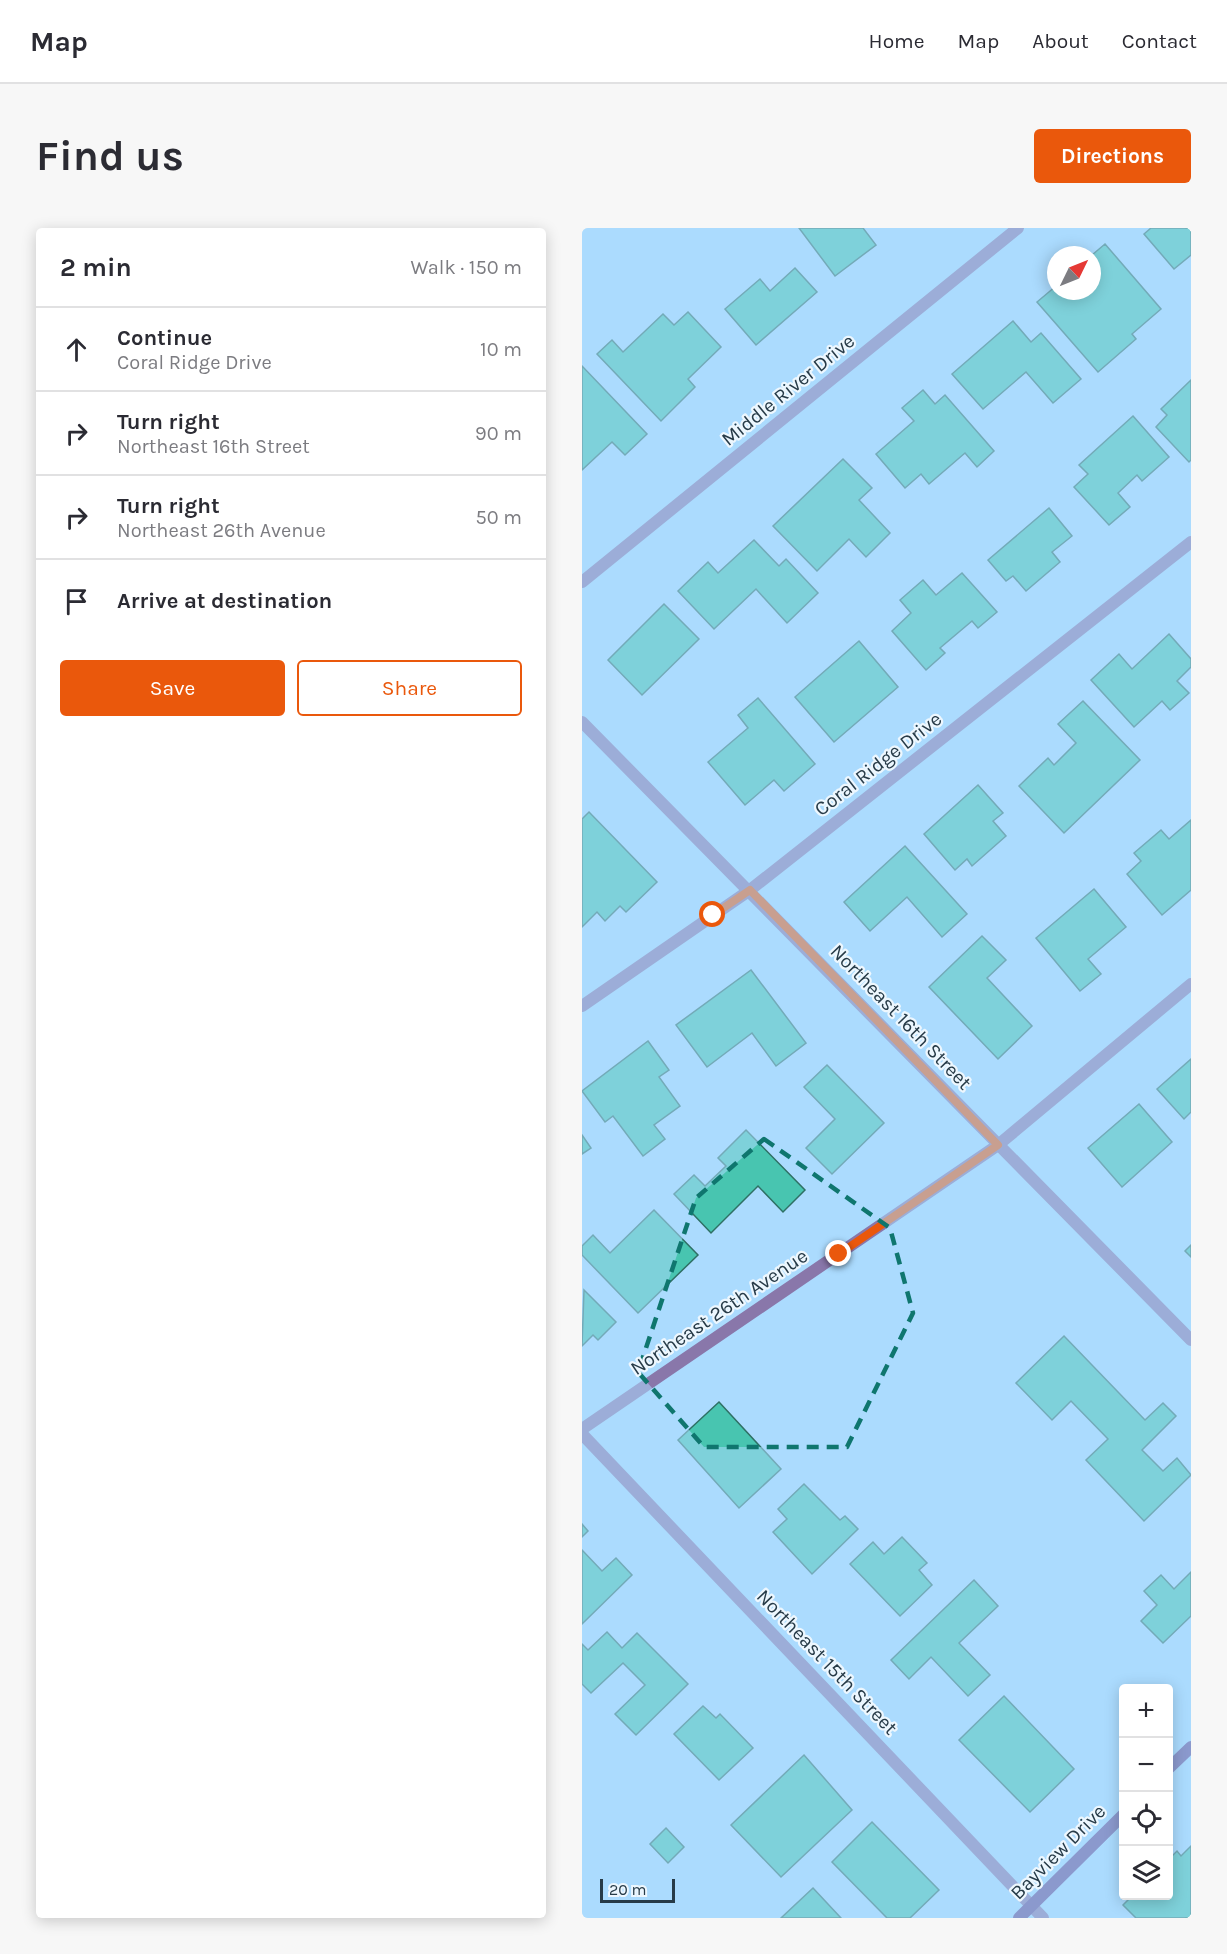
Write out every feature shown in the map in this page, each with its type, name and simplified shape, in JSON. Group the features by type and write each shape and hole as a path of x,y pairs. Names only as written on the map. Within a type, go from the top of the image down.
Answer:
{"street":[{"name":"Middle River Drive","path":"582,582 1018,228"},
{"name":"Coral Ridge Drive","path":"582,1006 750,890 1191,542"},
{"name":"Northeast 16th Street","path":"582,722 1191,1340"},
{"name":"Northeast 26th Avenue","path":"582,1431 998,1145 1191,984"},
{"name":"Northeast 15th Street","path":"582,1431 1043,1918"},
{"path":"1173,1765 1191,1747"},
{"name":"Bayview Drive","path":"1019,1918 1119,1819"}],"highlighted area":[{"path":"764,1139 890,1228 913,1313 847,1447 704,1447 638,1372 696,1198"}],"building":[{"path":"799,228 863,228 876,245 835,276"},
{"path":"1151,228 1191,228 1191,255 1174,269 1144,234"},
{"path":"1105,244 1161,309 1132,334 1136,339 1098,372 1037,302 1047,294 1047,300 1101,300 1101,247"},
{"path":"795,268 817,292 756,345 725,309 760,279 770,291"},
{"path":"688,312 721,347 688,379 695,387 661,421 597,354 612,340 623,352 663,314 674,325"},
{"path":"1013,321 1031,342 1041,333 1081,379 1053,403 1026,372 983,409 952,374"},
{"path":"582,366 647,434 625,455 612,442 582,470"},
{"path":"1191,380 1191,460 1189,462 1156,427 1167,415 1161,409"},
{"path":"923,390 935,404 945,395 994,451 977,467 965,453 929,484 921,474 905,488 876,454 914,421 902,408"},
{"path":"1133,416 1169,457 1142,481 1137,475 1118,493 1130,507 1109,525 1074,487 1088,474 1079,465"},
{"path":"843,459 872,488 859,500 890,533 866,557 849,539 817,571 773,526"},
{"path":"1049,508 1072,536 1052,552 1060,562 1026,591 1013,576 1006,581 988,560"},
{"path":"754,540 779,566 786,559 818,593 787,623 756,589 714,629 678,591 708,562 718,573"},
{"path":"962,573 997,612 978,628 972,621 940,648 945,653 926,670 892,631 911,613 900,600 923,580 936,595"},
{"path":"664,604 699,639 642,695 608,660"},
{"path":"1169,634 1191,659 1191,667 1177,681 1189,693 1170,710 1162,701 1134,727 1091,680 1119,654 1132,669"},
{"path":"859,641 898,687 834,742 795,697"},
{"path":"758,698 815,764 784,791 774,780 745,805 708,762 748,728 738,715"},
{"path":"1083,701 1140,760 1064,833 1019,786 1048,758 1054,765 1076,743 1058,724"},
{"path":"978,785 1003,813 993,821 1006,836 972,866 967,859 955,870 924,834"},
{"path":"589,812 657,882 626,912 620,906 605,921 597,912 582,927 582,819"},
{"path":"1191,820 1191,890 1162,915 1127,874 1141,861 1134,853 1161,830 1169,839"},
{"path":"905,846 967,914 942,937 907,897 870,931 844,902"},
{"path":"1094,889 1126,927 1088,959 1101,974 1080,991 1036,938"},
{"path":"982,936 1006,960 987,978 1032,1026 998,1059 929,987"},
{"path":"751,970 806,1043 776,1066 752,1033 707,1067 676,1025"},
{"path":"648,1041 669,1070 659,1077 680,1106 654,1125 665,1139 643,1156 613,1116 605,1122 582,1091"},
{"path":"1191,1059 1191,1112 1184,1119 1157,1089"},
{"path":"827,1065 884,1123 832,1174 806,1148 835,1119 804,1087"},
{"path":"1139,1104 1172,1142 1122,1187 1088,1148"},
{"path":"746,1130 805,1190 783,1212 758,1186 711,1233 674,1194 694,1175 705,1186 726,1166 718,1158"},
{"path":"582,1135 591,1148 582,1154"},
{"path":"654,1210 698,1255 638,1313 582,1255 582,1246 593,1235 610,1253"},
{"path":"1191,1245 1191,1257 1185,1251"},
{"path":"584,1290 616,1322 598,1340 593,1335 582,1346"},
{"path":"1064,1336 1145,1420 1163,1403 1176,1416 1142,1450 1163,1471 1177,1458 1191,1475 1144,1521 1086,1460 1108,1439 1071,1401 1052,1420 1016,1383"},
{"path":"719,1402 781,1469 739,1508 678,1440"},
{"path":"804,1484 840,1520 845,1516 858,1529 812,1574 773,1532 787,1519 778,1509"},
{"path":"582,1524 588,1531 582,1537"},
{"path":"902,1537 927,1563 919,1570 932,1585 900,1616 850,1564 873,1542 884,1554"},
{"path":"582,1550 602,1571 616,1558 632,1575 582,1624"},
{"path":"1191,1572 1191,1616 1163,1643 1141,1621 1157,1605 1144,1591 1161,1575 1174,1589"},
{"path":"974,1580 998,1606 959,1643 990,1675 968,1696 931,1657 909,1679 891,1660"},
{"path":"607,1632 622,1648 637,1633 688,1684 636,1735 615,1714 645,1685 623,1663 591,1693 582,1684 582,1644 588,1650"},
{"path":"1004,1696 1074,1769 1030,1812 959,1740"},
{"path":"703,1706 716,1718 720,1714 753,1748 719,1780 674,1734"},
{"path":"804,1755 852,1810 781,1877 731,1825"},
{"path":"872,1822 939,1890 910,1918 887,1918 832,1862"},
{"path":"666,1828 684,1847 668,1863 650,1844"},
{"path":"1191,1846 1191,1918 1136,1918 1123,1905 1128,1900 1173,1900 1173,1855 1177,1851 1181,1856"},
{"path":"813,1888 841,1918 781,1918"}],"route":[{"path":"713,915 750,890 998,1145 839,1254"}]}
